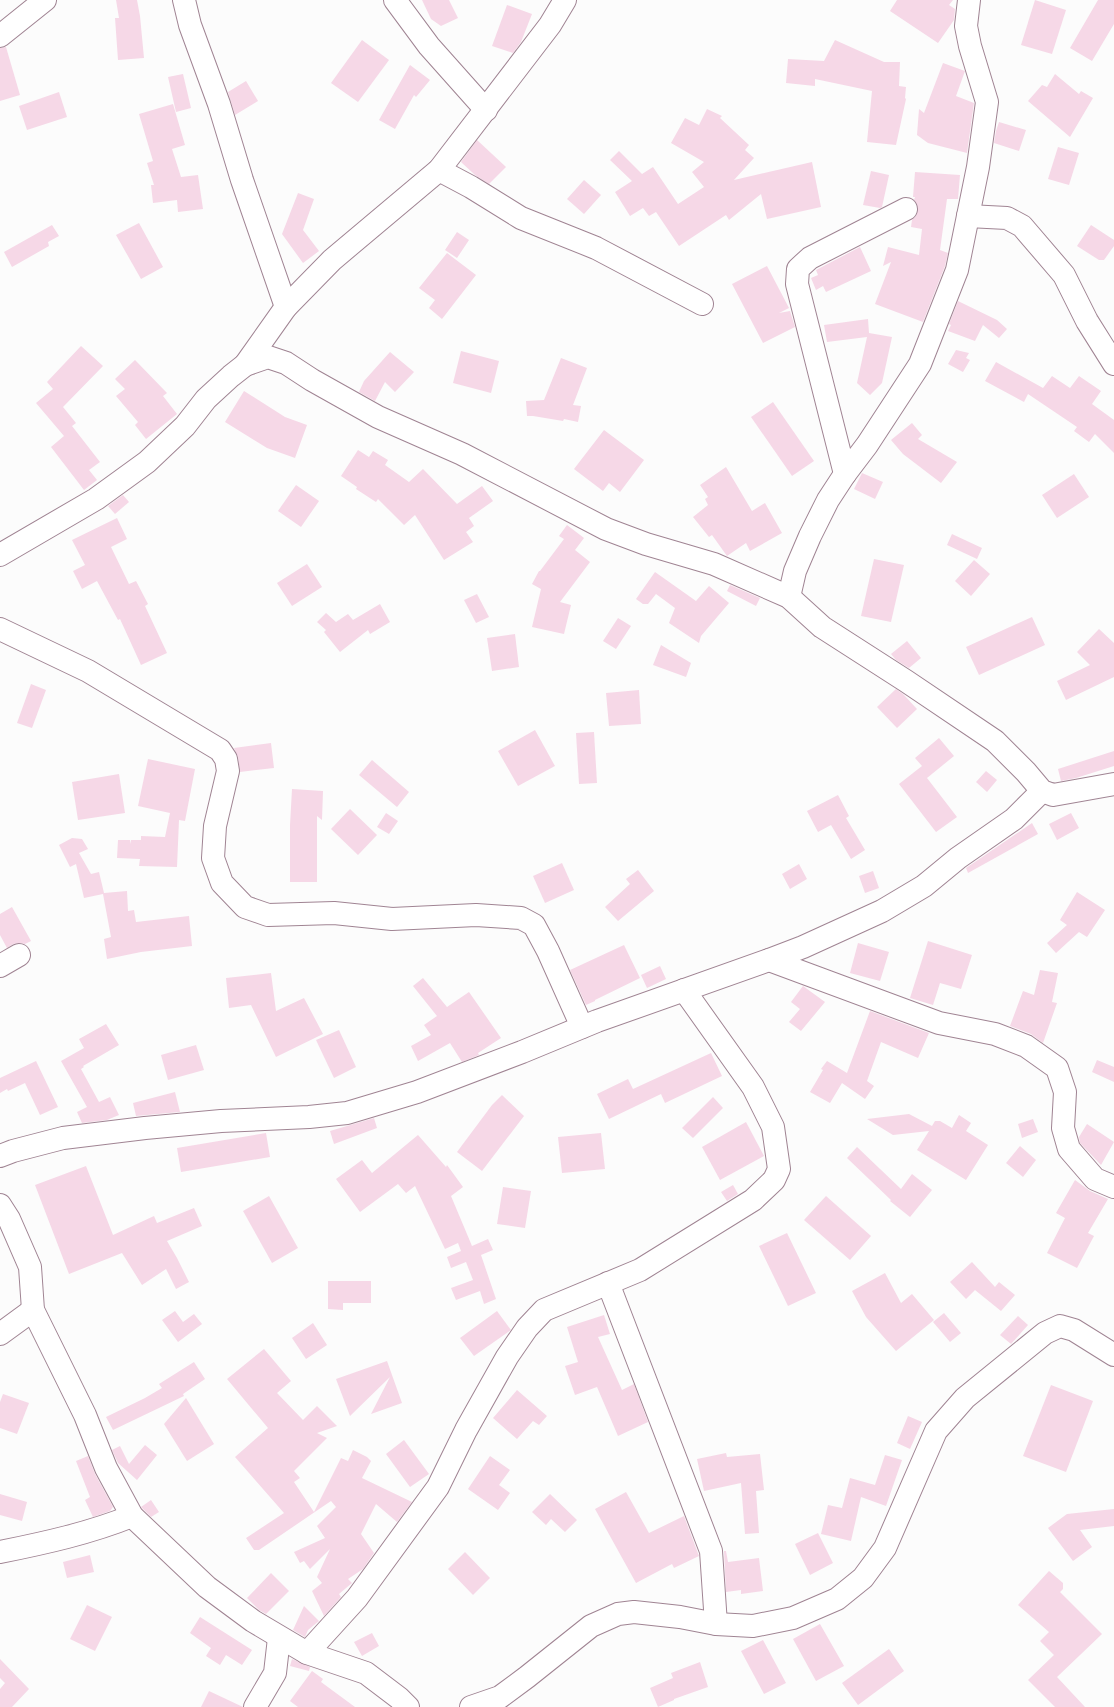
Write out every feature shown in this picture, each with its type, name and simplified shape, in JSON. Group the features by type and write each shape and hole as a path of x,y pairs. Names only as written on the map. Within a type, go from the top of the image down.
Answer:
{"street":[{"path":"0,36 45,0"},
{"path":"184,0 190,24 219,104 242,180 286,306"},
{"path":"395,0 429,46 486,110"},
{"path":"0,555 96,499 147,462 185,426 206,399 245,365 286,306 332,260 439,170 550,25 565,0"},
{"path":"789,597 796,571 810,536 828,500 867,445 920,364 957,270 978,167 987,102 970,46 966,26 968,0"},
{"path":"439,170 471,187 521,218 596,248 702,304"},
{"path":"845,474 797,284 798,269 810,258 906,209"},
{"path":"968,216 1007,218 1022,226 1064,275 1086,321 1114,364"},
{"path":"245,365 268,357 286,363 312,380 378,418 462,454 537,491 606,529 646,544 714,564 789,597 822,627 995,741 1026,772 1042,791 1053,795 1114,784"},
{"path":"0,629 88,671 220,750 226,759 228,771 215,826 213,858 222,883 245,907 268,915 334,913 392,919 476,915 521,918 534,925 548,951 582,1027"},
{"path":"0,1156 13,1151 71,1137 221,1121 309,1117 347,1113 417,1092 522,1052 582,1027 803,947 882,911 924,886 958,858 1014,819 1042,791"},
{"path":"0,966 19,955"},
{"path":"769,960 940,1023 995,1034 1026,1046 1057,1068 1065,1092 1063,1128 1069,1149 1095,1179 1114,1187"},
{"path":"307,1653 358,1598 438,1486 466,1430 507,1357 527,1328 544,1310 640,1270 753,1200 774,1180 779,1169 773,1127 753,1087 684,990"},
{"path":"0,1205 9,1219 30,1267 32,1310 84,1415 106,1468 132,1516 207,1587 253,1621 279,1638 307,1653 366,1673 399,1698 408,1707"},
{"path":"608,1283 711,1551 716,1624"},
{"path":"0,1334 32,1310"},
{"path":"471,1707 500,1697 527,1678 591,1626 618,1614 634,1612 680,1617 716,1624 753,1626 793,1618 837,1598 863,1578 885,1548 936,1431 965,1398 1045,1333 1060,1326 1074,1330 1114,1355"},
{"path":"0,1552 44,1544 115,1523 132,1516"},
{"path":"255,1707 275,1673 279,1638"}],"building":[{"path":"116,0 137,0 144,58 118,60 115,18 119,18"},
{"path":"422,0 449,0 458,18 441,26 431,19"},
{"path":"897,0 953,0 949,5 955,9 954,20 938,43 890,11"},
{"path":"1035,0 1066,10 1052,54 1021,45"},
{"path":"1098,0 1114,0 1114,24 1092,61 1070,48"},
{"path":"507,5 532,14 521,42 513,53 492,46"},
{"path":"362,40 389,60 358,102 331,83"},
{"path":"835,40 884,62 900,62 899,86 906,87 906,99 896,145 867,142 872,91 815,79 815,86 786,83 788,59 824,61"},
{"path":"6,47 20,95 0,101 0,48"},
{"path":"943,63 965,71 956,96 974,103 967,153 928,143 917,135 919,109 924,113"},
{"path":"410,65 430,80 416,97 414,95 395,129 379,120"},
{"path":"183,74 191,108 176,112 168,77"},
{"path":"1055,74 1079,94 1081,91 1093,98 1070,137 1028,101 1042,85 1047,87"},
{"path":"246,81 258,101 235,115 228,92"},
{"path":"59,92 67,117 27,130 19,106"},
{"path":"173,104 185,145 172,149 181,177 198,175 203,209 178,212 177,200 153,203 151,185 154,185 147,163 153,161 139,114"},
{"path":"707,109 722,116 720,118 749,145 745,150 754,158 734,180 812,162 821,207 767,219 761,194 729,220 726,215 679,246 656,212 649,216 643,208 630,216 615,192 632,181 610,160 619,151 642,174 653,167 678,204 704,187 692,172 704,162 671,143 685,118 699,125"},
{"path":"999,122 1026,130 1019,151 994,143"},
{"path":"477,140 506,167 489,184 475,175 461,162"},
{"path":"1058,147 1079,153 1069,185 1048,179"},
{"path":"871,171 889,175 882,207 880,208 863,205"},
{"path":"915,172 960,175 958,199 947,199 940,250 948,253 945,266 923,322 875,304 891,262 883,266 888,247 919,255 922,229 911,227 912,220 916,216 918,210 917,204 914,200 915,197 913,197"},
{"path":"584,180 601,195 584,214 567,199"},
{"path":"298,193 314,199 303,230 319,251 303,263 282,234"},
{"path":"139,223 163,267 141,279 116,235"},
{"path":"52,225 59,236 48,242 49,246 12,267 4,252"},
{"path":"1091,225 1114,240 1114,246 1104,260 1099,260 1077,246"},
{"path":"457,232 469,240 457,258 445,250"},
{"path":"860,247 871,271 826,292 823,286 816,290 811,278 818,275 816,270"},
{"path":"447,253 476,275 442,319 429,308 435,300 419,288"},
{"path":"767,266 789,308 779,313 790,311 795,327 763,343 732,284"},
{"path":"958,301 997,320 1007,329 999,338 983,325 975,341 948,331 951,325 949,324"},
{"path":"868,319 869,333 892,337 882,383 870,395 857,383 867,337 827,342 824,325"},
{"path":"81,346 103,366 63,407 76,423 72,426 100,462 89,470 97,480 84,490 51,447 64,436 36,403 53,389 47,382"},
{"path":"956,350 969,353 966,358 970,360 963,372 948,364"},
{"path":"461,351 499,361 491,393 453,383"},
{"path":"390,352 414,372 395,392 385,382 375,401 359,392 364,381"},
{"path":"561,358 587,368 573,405 581,406 578,422 564,419 563,421 527,416 526,401 544,400"},
{"path":"135,360 167,393 163,396 177,414 146,439 135,425 138,422 116,396 125,389 115,379"},
{"path":"996,362 1043,388 1052,376 1070,388 1079,376 1101,391 1092,404 1114,420 1114,453 1095,434 1089,442 1074,431 1077,427 1028,394 1024,402 985,381"},
{"path":"244,391 285,417 307,425 295,458 267,448 225,422"},
{"path":"773,402 814,461 792,476 751,417"},
{"path":"912,423 922,435 918,439 957,462 941,483 903,454 891,440"},
{"path":"604,430 644,460 620,492 609,483 603,491 574,469"},
{"path":"358,450 369,457 373,451 388,460 385,465 409,482 423,469 457,504 482,486 493,501 469,518 474,526 466,532 473,542 444,560 415,515 404,525 378,499 376,502 356,489 357,487 341,476"},
{"path":"726,467 752,511 765,503 782,533 750,551 746,543 727,556 712,535 709,537 693,517 708,505 705,499 708,497 700,485"},
{"path":"862,473 883,482 875,499 854,489"},
{"path":"1074,474 1089,497 1057,518 1042,495"},
{"path":"296,485 319,501 301,527 278,511"},
{"path":"123,495 129,502 115,514 108,506"},
{"path":"117,518 127,539 111,547 129,584 136,581 148,604 145,606 167,653 141,665 120,619 118,620 97,581 82,589 73,571 85,565 72,540"},
{"path":"567,525 584,538 575,550 590,562 560,602 571,605 564,634 532,627 541,589 532,584 539,571 564,539 559,536"},
{"path":"952,534 982,548 977,559 947,545"},
{"path":"874,559 904,565 891,622 861,616"},
{"path":"974,560 990,574 971,596 955,581"},
{"path":"307,564 322,587 292,606 277,583"},
{"path":"655,572 696,601 709,586 729,603 701,636 699,643 669,623 675,608 656,594 648,604 643,604 636,599"},
{"path":"730,585 760,598 756,606 727,591"},
{"path":"477,594 489,617 476,623 464,600"},
{"path":"380,604 390,622 370,634 368,630 340,652 324,632 326,630 317,622 326,613 336,622 348,614 353,620"},
{"path":"1032,617 1045,645 979,675 966,647"},
{"path":"618,618 631,626 616,649 603,641"},
{"path":"1099,629 1114,643 1114,677 1066,700 1057,681 1090,665 1077,652"},
{"path":"515,634 519,667 492,671 487,638"},
{"path":"907,641 921,658 909,668 896,660 891,654"},
{"path":"661,645 691,663 686,677 653,665"},
{"path":"31,684 46,690 32,728 17,723"},
{"path":"896,689 903,694 917,709 897,728 877,707"},
{"path":"639,690 641,724 609,726 606,693"},
{"path":"535,730 555,766 518,786 498,751"},
{"path":"594,732 597,783 579,784 576,733"},
{"path":"939,738 954,756 927,778 957,817 936,832 899,784 922,766 915,758"},
{"path":"271,743 274,768 240,772 238,757 234,748"},
{"path":"1114,751 1114,766 1061,781 1058,769"},
{"path":"148,759 195,769 185,821 179,820 177,867 139,866 140,859 117,858 118,840 130,840 130,844 131,840 141,840 141,836 165,837 170,813 138,806"},
{"path":"372,760 409,792 397,807 359,775"},
{"path":"986,771 997,780 987,792 976,782"},
{"path":"119,774 125,813 78,820 72,782"},
{"path":"292,789 323,791 322,820 317,816 317,882 290,882 290,825"},
{"path":"838,795 849,816 846,818 865,850 851,859 831,825 818,832 807,811"},
{"path":"350,809 377,835 358,855 331,829"},
{"path":"386,813 398,821 389,834 377,827"},
{"path":"1071,813 1079,828 1057,840 1049,824"},
{"path":"1032,823 1038,834 968,873 966,868"},
{"path":"72,838 82,839 88,849 79,853 91,874 99,872 104,893 127,891 128,911 134,910 136,922 189,916 192,946 141,952 107,959 104,939 111,937 103,894 84,898 76,864 70,867 59,845"},
{"path":"562,863 574,890 545,903 533,876"},
{"path":"799,864 807,879 790,889 782,874"},
{"path":"638,870 654,891 618,921 605,907 630,884 626,879"},
{"path":"873,871 879,888 865,893 859,876"},
{"path":"1077,892 1105,910 1087,937 1079,932 1056,953 1047,943 1067,925 1060,920"},
{"path":"12,907 31,941 25,944 13,944 7,948 0,935 0,914"},
{"path":"928,941 972,955 961,989 940,983 933,1005 910,998"},
{"path":"858,943 889,952 880,981 850,973"},
{"path":"624,945 640,978 586,1005 570,970"},
{"path":"660,966 666,979 647,988 641,975"},
{"path":"1040,970 1058,973 1052,1002 1057,1003 1043,1043 1031,1034 1010,1026 1023,991 1034,995"},
{"path":"271,973 276,1011 304,998 323,1034 276,1057 251,1005 229,1008 226,978"},
{"path":"423,978 447,1007 469,992 501,1038 478,1053 479,1055 462,1062 450,1043 418,1061 411,1046 431,1035 424,1025 437,1016 413,986"},
{"path":"803,986 825,1002 801,1031 789,1022 800,1009 791,1002"},
{"path":"870,1011 929,1033 918,1058 881,1042 867,1081 874,1086 865,1099 842,1083 830,1103 810,1092 823,1070 821,1069 827,1061 847,1073"},
{"path":"106,1024 119,1045 83,1066 84,1067 81,1069 99,1102 110,1097 119,1115 107,1120 82,1123 77,1112 87,1107 61,1061 84,1048 79,1039"},
{"path":"339,1030 356,1067 334,1078 316,1040"},
{"path":"196,1045 204,1070 168,1080 161,1055"},
{"path":"711,1053 722,1076 665,1103 661,1094 609,1119 597,1094 628,1079 633,1089"},
{"path":"1097,1060 1114,1067 1114,1082 1092,1072"},
{"path":"36,1061 58,1107 40,1115 25,1083 0,1093 0,1078"},
{"path":"175,1092 180,1112 136,1116 133,1103"},
{"path":"502,1095 524,1116 482,1171 457,1152 492,1105"},
{"path":"713,1097 723,1108 693,1138 682,1128"},
{"path":"909,1114 932,1126 935,1121 940,1121 952,1128 959,1115 971,1123 966,1131 988,1145 966,1180 917,1150 929,1131 893,1135 867,1119"},
{"path":"374,1118 377,1128 334,1144 330,1131"},
{"path":"1033,1119 1038,1132 1022,1138 1018,1124"},
{"path":"746,1122 764,1156 720,1180 702,1147"},
{"path":"1087,1124 1114,1142 1101,1165 1080,1143 1079,1137"},
{"path":"266,1133 270,1157 181,1172 177,1148"},
{"path":"601,1133 605,1169 562,1173 558,1137"},
{"path":"418,1135 446,1167 447,1165 463,1187 451,1196 472,1246 488,1239 493,1250 481,1255 496,1299 484,1304 480,1291 456,1300 451,1288 473,1280 466,1262 451,1268 447,1257 461,1251 458,1243 445,1249 415,1186 406,1193 398,1184 360,1212 336,1179 362,1160 372,1173"},
{"path":"1020,1146 1036,1160 1023,1177 1006,1163"},
{"path":"857,1147 901,1189 912,1174 932,1190 910,1217 890,1201 891,1200 847,1158"},
{"path":"86,1166 113,1235 154,1216 157,1223 194,1208 202,1226 167,1241 189,1282 176,1289 166,1269 142,1285 122,1253 69,1274 35,1185"},
{"path":"1075,1180 1090,1191 1108,1199 1088,1233 1094,1236 1077,1268 1047,1253 1065,1218 1056,1213"},
{"path":"733,1185 738,1194 727,1201 721,1192"},
{"path":"503,1187 531,1191 525,1228 497,1224"},
{"path":"269,1196 298,1248 272,1263 243,1211"},
{"path":"826,1196 871,1236 850,1260 804,1220"},
{"path":"787,1233 816,1293 788,1306 759,1246"},
{"path":"972,1262 995,1287 999,1282 1015,1295 1001,1311 975,1290 966,1299 950,1282"},
{"path":"885,1273 901,1303 912,1294 934,1320 896,1351 866,1317 852,1291"},
{"path":"328,1281 371,1281 371,1303 343,1303 343,1310 328,1309"},
{"path":"175,1311 183,1322 194,1314 202,1324 178,1342 162,1320"},
{"path":"497,1311 511,1330 474,1356 460,1338"},
{"path":"944,1313 961,1333 950,1342 933,1322"},
{"path":"604,1315 610,1334 598,1337 622,1390 634,1384 648,1422 618,1436 597,1387 575,1395 565,1366 578,1362 567,1327"},
{"path":"1018,1316 1028,1325 1011,1344 1000,1335"},
{"path":"313,1323 327,1345 306,1359 292,1338"},
{"path":"264,1349 291,1381 277,1393 303,1420 317,1406 337,1426 317,1433 327,1438 294,1471 300,1478 294,1482 314,1512 341,1458 348,1461 353,1450 367,1457 371,1461 362,1478 412,1502 397,1522 376,1504 361,1534 374,1553 363,1569 348,1579 352,1583 339,1594 341,1597 324,1616 312,1591 322,1583 317,1577 330,1549 310,1569 304,1561 300,1563 294,1552 325,1538 317,1526 336,1507 331,1501 259,1550 254,1550 246,1538 284,1513 235,1457 268,1428 227,1379"},
{"path":"387,1361 402,1403 371,1414 390,1377 350,1416 336,1379"},
{"path":"194,1362 205,1379 183,1394 184,1396 113,1430 106,1417 162,1388 159,1384"},
{"path":"1051,1385 1093,1401 1066,1472 1023,1456"},
{"path":"517,1390 547,1416 539,1425 533,1421 517,1439 493,1418"},
{"path":"3,1394 29,1403 17,1434 0,1428 0,1402"},
{"path":"186,1398 214,1444 187,1461 164,1424"},
{"path":"908,1416 922,1422 910,1449 897,1443"},
{"path":"404,1440 429,1474 410,1487 386,1454"},
{"path":"145,1445 157,1455 137,1480 118,1463 112,1450 120,1446 129,1464"},
{"path":"726,1453 727,1457 760,1454 764,1490 756,1491 759,1533 745,1534 741,1483 704,1491 697,1459"},
{"path":"885,1455 902,1460 886,1506 861,1497 851,1541 821,1534 828,1505 842,1508 850,1478 875,1485"},
{"path":"88,1456 95,1474 113,1507 110,1511 93,1517 85,1500 90,1497 76,1461"},
{"path":"490,1456 510,1470 499,1485 510,1493 498,1510 468,1489"},
{"path":"626,1492 649,1533 684,1516 699,1556 674,1568 672,1564 636,1583 595,1509"},
{"path":"0,1494 27,1502 22,1521 0,1515"},
{"path":"550,1494 577,1520 565,1532 551,1519 546,1525 532,1512"},
{"path":"151,1500 159,1512 151,1517 141,1507"},
{"path":"1114,1509 1114,1526 1080,1530 1092,1547 1073,1561 1048,1528 1067,1514"},
{"path":"818,1533 833,1563 810,1575 795,1544"},
{"path":"724,1551 726,1551 728,1562 759,1558 763,1591 741,1594 741,1590 726,1592"},
{"path":"465,1552 490,1578 473,1595 448,1569"},
{"path":"90,1555 94,1572 67,1578 63,1562"},
{"path":"1049,1571 1063,1583 1063,1589 1060,1592 1102,1634 1057,1677 1085,1707 1055,1707 1028,1680 1054,1655 1040,1641 1049,1632 1018,1605"},
{"path":"271,1573 289,1591 266,1614 259,1610 247,1598"},
{"path":"87,1605 112,1617 95,1651 70,1639"},
{"path":"304,1606 319,1621 308,1630 305,1637 293,1630"},
{"path":"200,1617 252,1650 242,1665 226,1655 220,1665 206,1656 211,1648 190,1633"},
{"path":"820,1624 844,1666 816,1681 793,1639"},
{"path":"372,1633 379,1646 362,1656 354,1642"},
{"path":"763,1640 786,1683 764,1694 741,1651"},
{"path":"889,1649 904,1671 858,1705 842,1683"},
{"path":"0,1659 29,1689 12,1707 0,1707 0,1689 5,1683 0,1678"},
{"path":"292,1659 310,1667 309,1671 290,1666"},
{"path":"700,1662 708,1687 674,1699 658,1707 650,1688 673,1678 671,1673"},
{"path":"312,1671 323,1679 321,1682 355,1707 298,1707 290,1701"},
{"path":"209,1691 243,1707 201,1707"}]}
